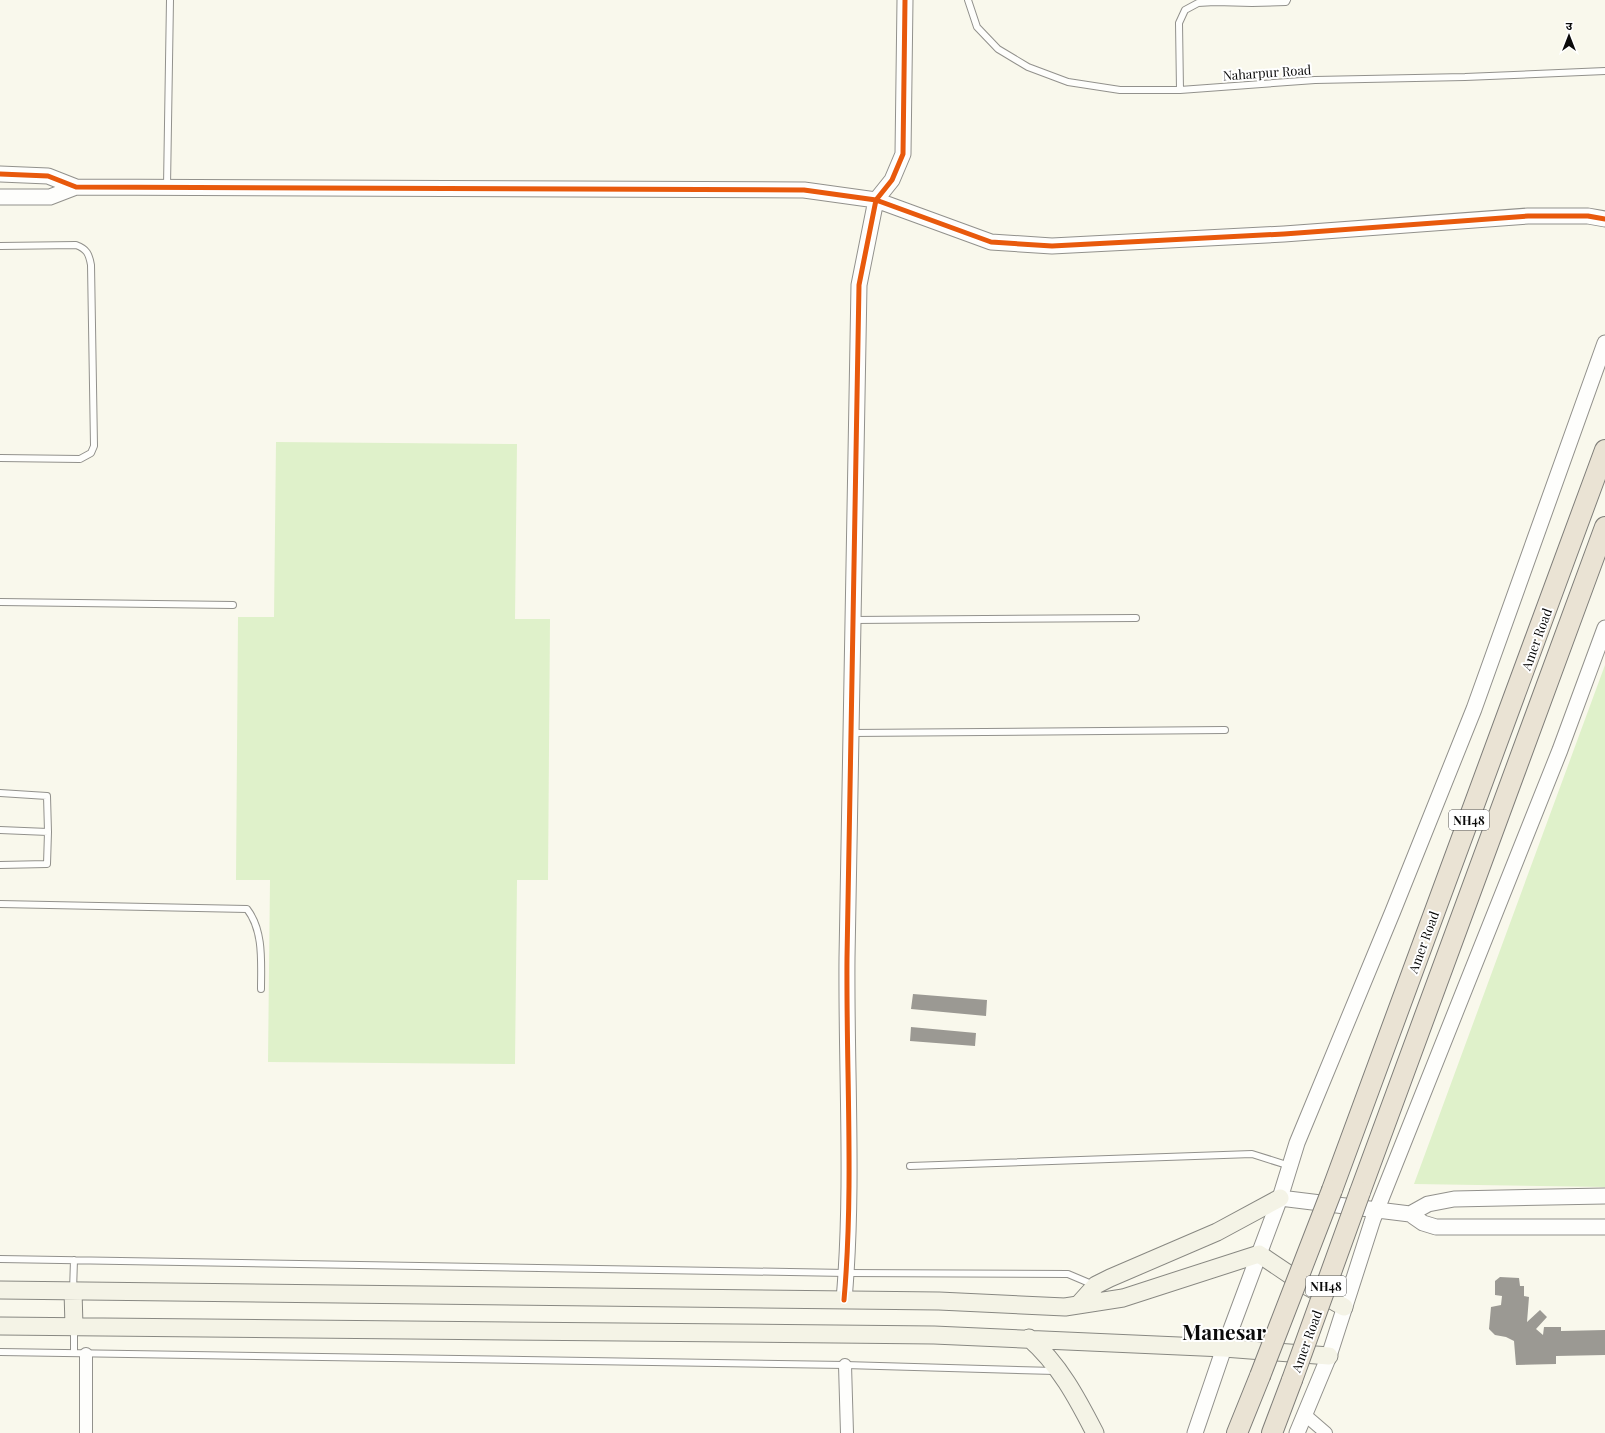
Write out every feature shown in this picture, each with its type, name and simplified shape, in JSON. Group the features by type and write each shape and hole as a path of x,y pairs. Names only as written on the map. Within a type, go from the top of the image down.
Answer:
{"highway":[{"name":"Amer Road","path":"1237,1433 1332,1190 1605,450"},
{"name":"Amer Road","path":"1272,1433 1605,527"}],"main road":[{"path":"1078,1305 1096,1285 1218,1232 1280,1198"},
{"path":"0,1290 939,1301 1065,1307 1123,1298 1259,1254 1305,1285 1344,1307"},
{"path":"73,1291 74,1326"},
{"path":"0,1326 934,1335 1030,1338 1224,1348 1329,1356"},
{"path":"1030,1338 1045,1351 1060,1371 1095,1433"}],"street":[{"path":"844,1300 849,1163 847,961 859,285 876,200 892,180 903,154 905,0"},
{"path":"0,174 48,176 76,187 804,190 876,200 991,242 1052,246 1284,234 1528,216 1588,216 1605,219"},
{"path":"0,197 50,197 76,187"},
{"path":"1195,1433 1224,1348 1280,1198 1297,1143 1393,911 1474,709 1605,343"},
{"path":"1297,1433 1329,1356 1377,1210 1557,758 1605,628"},
{"path":"1410,1214 1428,1204 1454,1199 1605,1196"},
{"path":"1280,1198 1410,1214 1423,1223 1436,1227 1605,1227"},
{"path":"80,1353 86,1433"},
{"path":"845,1365 847,1433"},
{"path":"1304,1414 1326,1433"}],"lane":[{"path":"167,188 170,0"},
{"name":"Naharpur Road","path":"968,0 977,27 998,49 1028,67 1068,82 1120,90 1180,90 1315,80 1465,77 1605,71"},
{"path":"1180,90 1179,23 1185,10 1198,3 1286,2 1287,0"},
{"path":"0,246 76,245 84,248 89,256 91,265 94,446 91,453 80,458 0,458"},
{"path":"0,602 233,605"},
{"path":"853,620 1136,618"},
{"path":"851,733 1225,730"},
{"path":"0,793 46,796 48,832 46,864 0,865"},
{"path":"0,830 48,832"},
{"path":"0,904 248,909 254,917 261,947 261,989"},
{"path":"910,1166 1252,1154 1290,1166"},
{"path":"0,1259 846,1273 1068,1274 1096,1285"},
{"path":"73,1291 74,1260"},
{"path":"74,1326 80,1353"},
{"path":"0,1352 845,1365 1060,1371"}],"green space":[{"path":"276,442 517,444 515,619 550,619 548,880 517,880 515,1064 268,1062 270,880 236,880 238,617 274,617"},
{"path":"1605,665 1605,1187 1414,1184"}],"building":[{"path":"913,994 987,1000 986,1016 911,1009"},
{"path":"911,1027 976,1033 975,1046 910,1041"},
{"path":"1500,1277 1519,1278 1520,1286 1524,1286 1524,1296 1529,1297 1527,1322 1540,1310 1547,1317 1536,1329 1543,1335 1544,1327 1561,1327 1561,1331 1605,1330 1605,1355 1556,1356 1556,1364 1516,1365 1514,1341 1506,1337 1495,1335 1489,1329 1491,1307 1501,1305 1502,1296 1495,1295 1495,1281"}],"cycle path":[{"path":"844,1300 849,1214 847,958 859,285 876,200 892,180 903,154 905,0"},
{"path":"0,174 48,176 76,187 804,190 876,200 991,242 1052,246 1284,234 1528,216 1588,216 1605,219"}],"district":[{"name":"Manesar","path":"1224,1331"}]}
